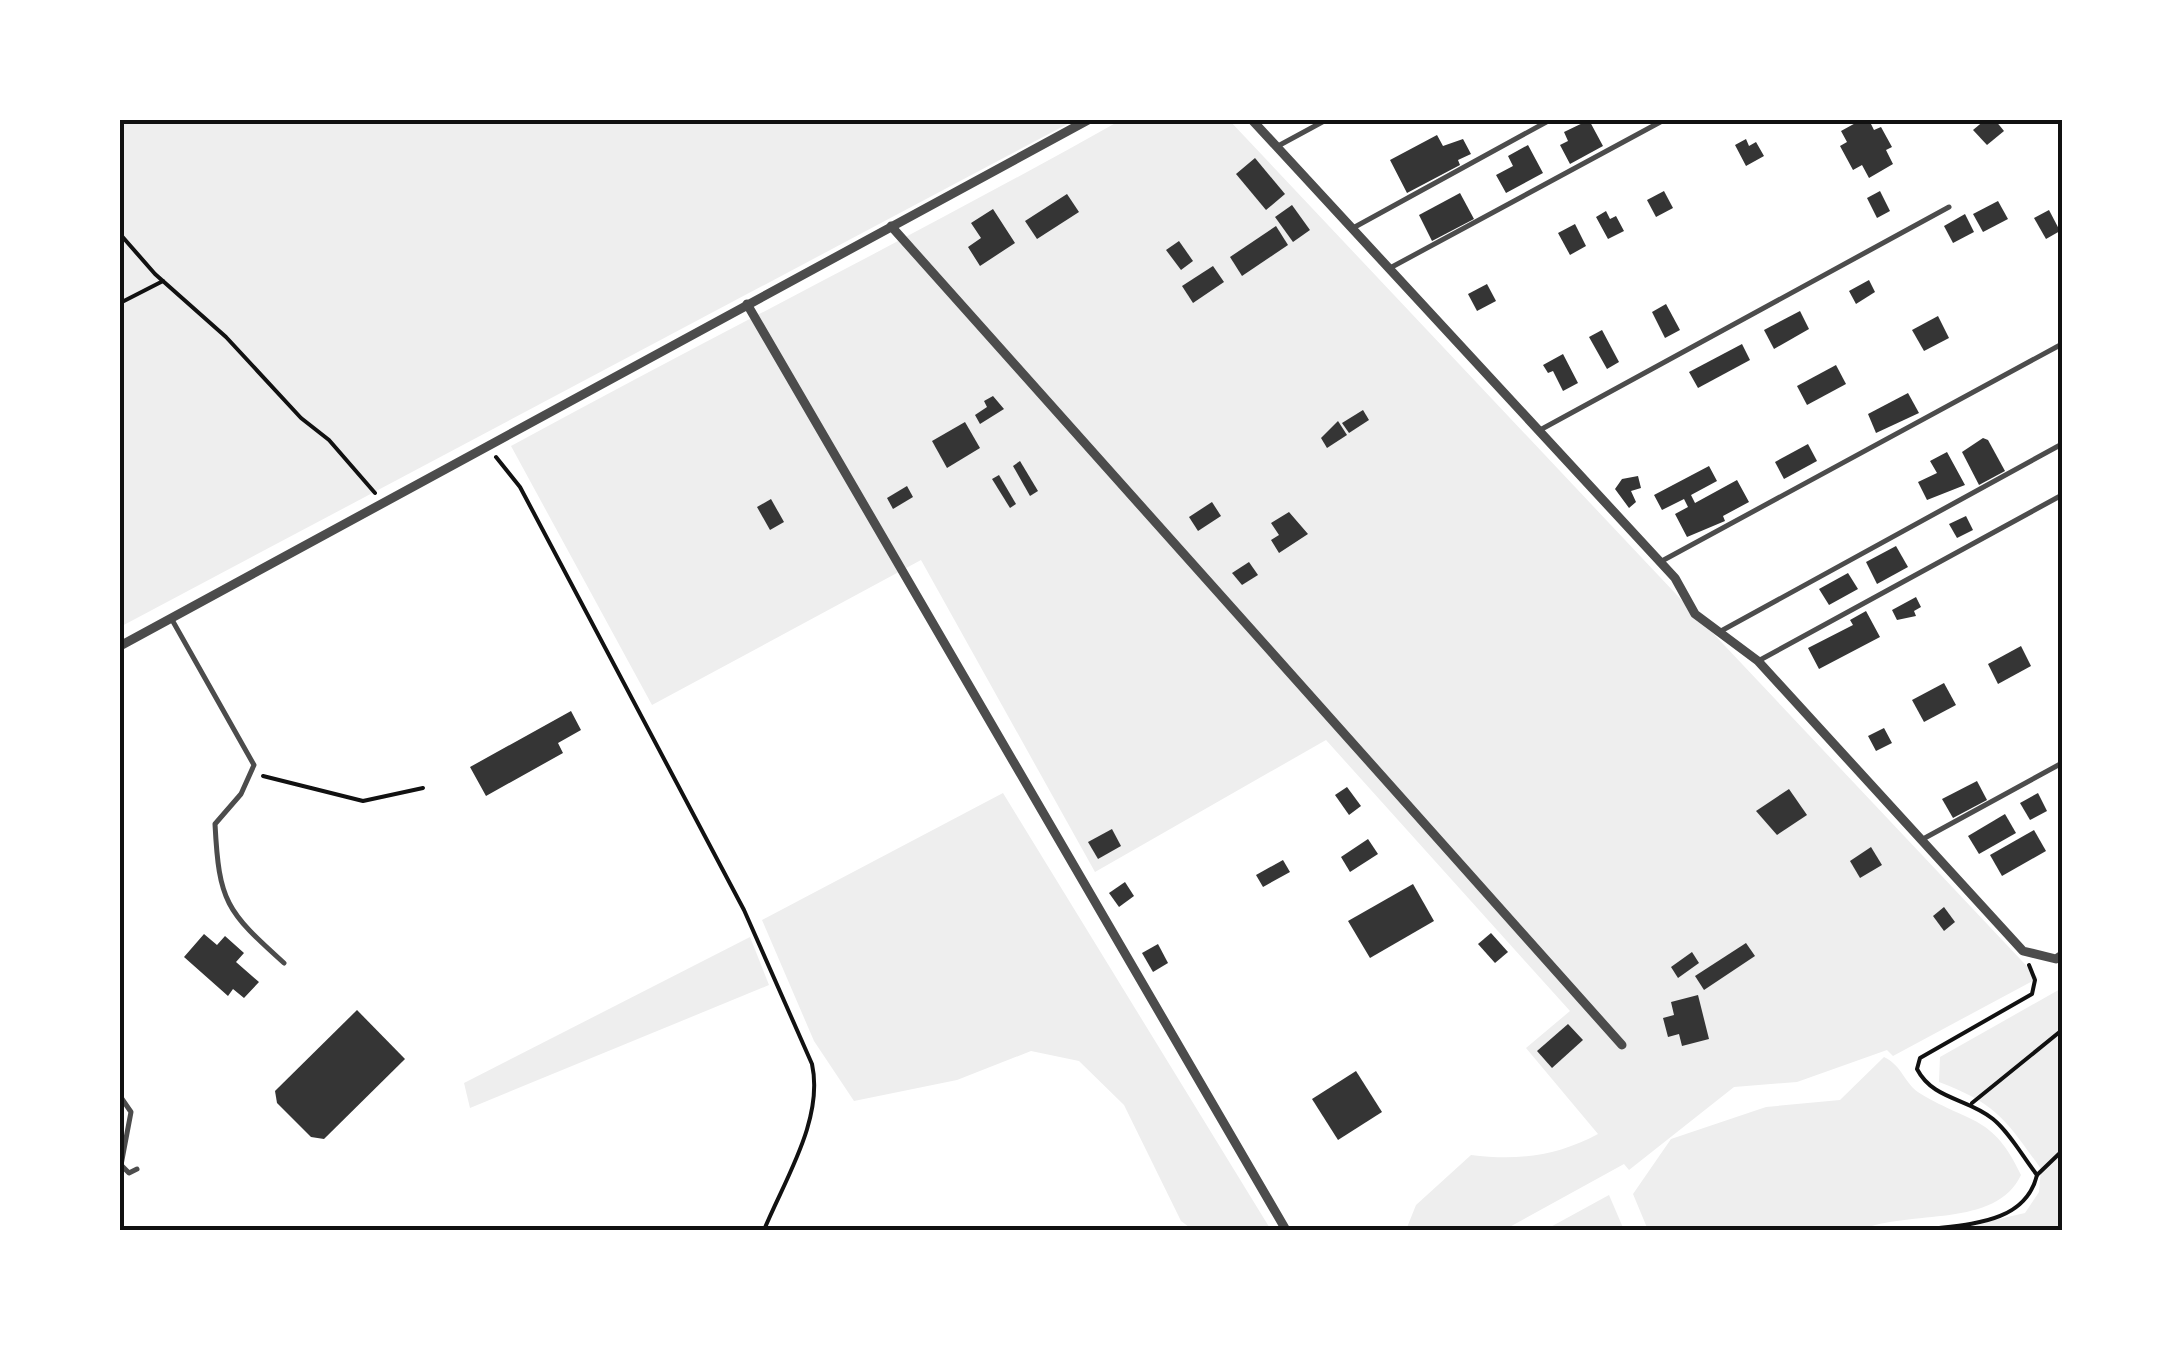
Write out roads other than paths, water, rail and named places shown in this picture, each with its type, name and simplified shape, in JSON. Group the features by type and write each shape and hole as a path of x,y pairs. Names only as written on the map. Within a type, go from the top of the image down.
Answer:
{"street":[{"path":"120,646 1088,120"},
{"path":"1252,120 1675,578 1695,614 1758,661 2023,951 2059,957"},
{"path":"891,226 1622,1045"},
{"path":"746,304 1286,1230"}],"lane":[{"path":"1278,146 1326,120"},
{"path":"1351,229 1550,120"},
{"path":"1388,270 1664,120"},
{"path":"1538,431 1949,207"},
{"path":"1660,562 2062,344"},
{"path":"1719,632 2062,444"},
{"path":"1758,661 2062,495"},
{"path":"172,618 254,765 241,794 215,824 218,884 242,926 284,963"},
{"path":"1920,841 2062,763"},
{"path":"120,1096 131,1112 120,1165 130,1173 138,1170"}]}
